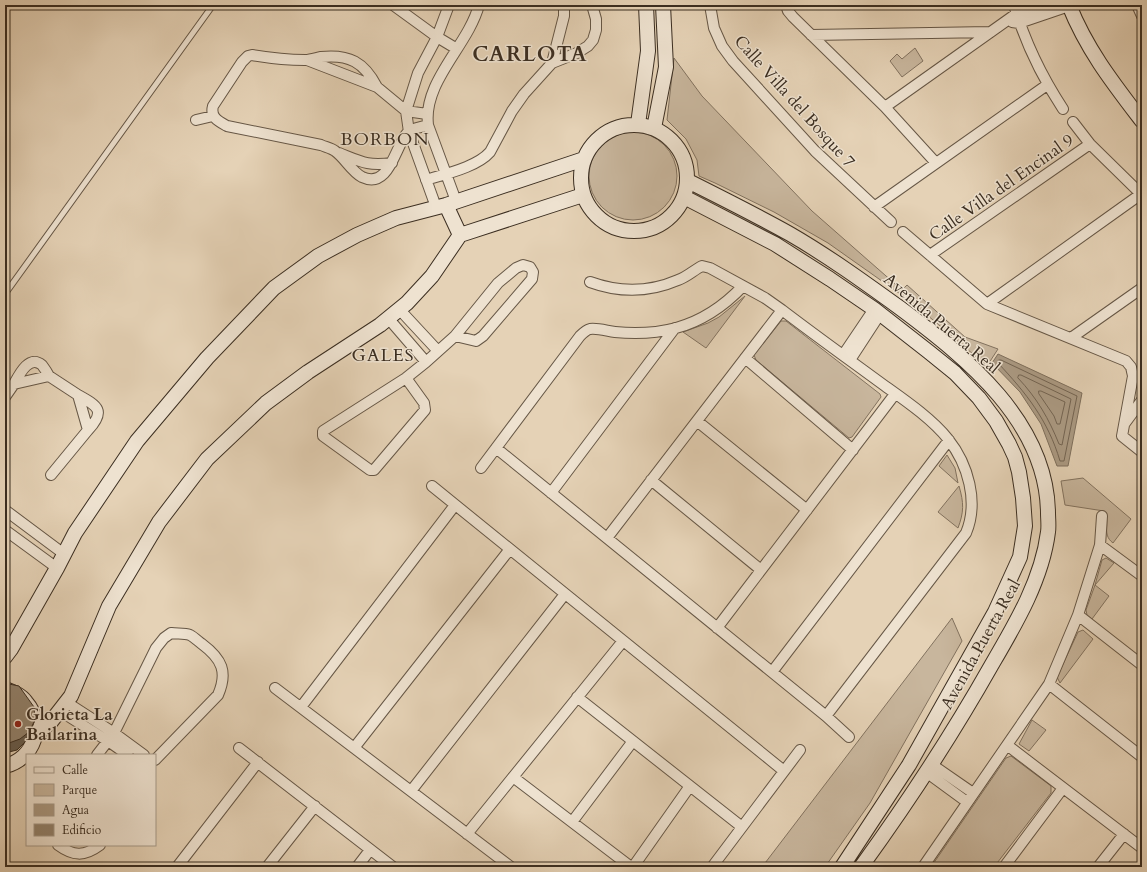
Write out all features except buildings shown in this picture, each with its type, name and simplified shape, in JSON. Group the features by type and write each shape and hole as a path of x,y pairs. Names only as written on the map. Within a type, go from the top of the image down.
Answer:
{"main road":[{"path":"638,124 648,51 646,5"},
{"path":"654,128 666,67 663,5"},
{"path":"1069,6 1088,45 1106,74 1142,121"},
{"path":"638,124 654,128 668,136 679,149 686,164 688,180 684,197 670,217 660,225 642,231 624,230 606,223 592,211 583,194 581,177 584,159 592,144 605,133 621,126 638,124"},
{"path":"5,657 58,568 75,533 137,442 207,358 274,288 318,256 357,235 396,218 446,204 584,159"},
{"name":"Avenida Puerta Real","path":"688,180 788,233 859,278 921,324 964,360 999,395 1014,414 1032,445 1042,470 1048,502 1048,531 1039,573 1015,624 972,699 895,820 861,867"},
{"path":"35,736 50,723 71,696 109,606 159,522 207,459 266,403 308,372 346,348 407,304 432,276 460,235 583,194"},
{"name":"Avenida Puerta Real","path":"684,197 775,244 877,311 955,373 979,398 996,420 1015,457 1023,498 1025,526 1020,557 995,612 909,765 842,867"},
{"path":"446,204 460,235"},
{"path":"995,612 1015,624"},
{"path":"5,689 16,693 26,701 33,711 36,724 35,736 31,748 26,754"},
{"path":"7,768 23,758 26,754"}],"street":[{"path":"394,5 437,37 457,49"},
{"path":"446,204 426,180 408,132 406,111 418,73 437,37 449,5"},
{"path":"446,204 445,173 428,125 427,114 435,87 472,24 479,5"},
{"path":"552,63 564,16 564,5"},
{"path":"426,180 468,166 486,156 490,152 512,111 524,94 552,63 577,53 588,46 593,40 596,30 596,19 592,5"},
{"name":"Calle Villa del Bosque 7","path":"710,5 714,28 722,46 733,61 815,151 891,222"},
{"path":"786,5 788,11 885,107 936,164"},
{"path":"885,107 990,32 1007,22 1016,14 1041,5"},
{"path":"1137,5 1142,16"},
{"path":"1016,14 1056,11 1069,6"},
{"path":"1016,14 1047,85 1063,109"},
{"path":"811,35 990,32"},
{"path":"377,87 366,70 355,62 346,58 337,56 307,60 278,59 252,55 248,56 242,62 213,106 212,111 213,116 219,122 227,126 321,145 364,163 377,165 392,163"},
{"path":"307,60 377,87 406,111 427,114"},
{"path":"874,207 1047,85"},
{"path":"196,120 213,116"},
{"name":"Calle Villa del Encinal 9","path":"987,304 1141,194 1090,144 1073,122"},
{"path":"335,151 361,176 366,178 377,178 386,171 392,163 398,148 408,132 428,125"},
{"name":"Calle Villa del Encinal 9","path":"930,256 1090,144"},
{"name":"Calle Villa del Encinal 9","path":"903,232 987,304 1126,361 1131,367 1133,376 1124,425"},
{"path":"406,378 424,403 425,410 374,470 370,470 323,436 323,432 406,378 426,362 455,336 504,278 520,266 526,265 530,267 533,272 532,279 480,339 473,341 455,336"},
{"path":"590,282 605,288 637,290 654,288 678,280 702,266 710,268 782,310 895,394 930,421 948,440 960,459 972,497 972,512 966,533 826,716"},
{"path":"481,468 580,336 587,330 595,329 632,333 654,332 675,328 692,322 721,306 743,286"},
{"path":"1071,338 1142,288"},
{"path":"399,309 438,351"},
{"path":"607,538 782,310"},
{"path":"847,358 877,311"},
{"path":"388,318 426,362"},
{"path":"550,492 675,328"},
{"path":"745,358 853,450"},
{"path":"5,397 22,370 28,364 36,362 45,369 49,376 92,403 98,411 98,418 51,475"},
{"path":"14,384 49,376"},
{"path":"717,628 895,394"},
{"path":"78,395 88,430"},
{"path":"1142,400 1124,425 1123,438 1142,452"},
{"path":"697,420 807,510"},
{"path":"772,672 948,440"},
{"path":"496,448 826,716 849,737"},
{"path":"651,480 761,570"},
{"path":"432,486 784,771"},
{"path":"301,707 455,505"},
{"path":"5,510 64,554"},
{"path":"923,867 1049,684 1078,615 1100,545 1102,516"},
{"path":"15,517 6,531 58,568"},
{"path":"1100,545 1142,576"},
{"path":"354,748 510,549"},
{"path":"411,791 565,594"},
{"path":"1078,615 1142,665"},
{"path":"98,754 111,737 156,648 164,638 171,634 190,635 216,657 222,668 224,678 222,686 218,695 156,759"},
{"path":"467,834 623,641"},
{"path":"1049,684 1142,757"},
{"path":"275,688 511,867"},
{"path":"578,697 742,828"},
{"path":"63,707 111,737 142,754"},
{"path":"111,737 127,754"},
{"path":"572,822 634,741"},
{"path":"1006,745 1142,848"},
{"path":"239,748 393,867"},
{"path":"712,867 800,750"},
{"path":"177,867 258,762"},
{"path":"929,768 970,798"},
{"path":"513,777 632,867 690,786"},
{"path":"1004,867 1063,788"},
{"path":"268,867 314,806"},
{"path":"1098,867 1124,834"},
{"path":"60,846 72,854 88,852 98,846"},
{"path":"357,867 370,850"}],"lane":[{"path":"5,294 213,5"}],"green space":[{"path":"915,48 923,61 902,77 890,61 897,54 902,59"},
{"path":"674,58 702,96 812,211 902,290 907,285 965,337 998,349 987,366 913,303 828,243 774,212 699,176 697,160 686,139 667,120"},
{"path":"633,132 650,135 664,145 674,159 677,176 674,193 664,207 650,217 633,220 616,217 602,207 592,193 589,176 592,159 602,145 616,135"},
{"path":"745,296 706,348 683,332 708,323 719,317"},
{"path":"781,321 786,321 880,394 881,397 852,437 849,438 756,360 754,355"},
{"path":"947,455 955,468 958,483 939,466"},
{"path":"1083,478 1131,519 1113,543 1109,540 1107,520 1104,511 1065,505 1061,481"},
{"path":"959,486 963,507 958,528 938,512"},
{"path":"1106,558 1114,563 1095,585 1102,560"},
{"path":"1095,585 1109,596 1092,619 1087,615 1086,610"},
{"path":"952,618 962,641 870,803 825,867 762,867"},
{"path":"1083,630 1093,639 1060,683 1057,677 1078,632"},
{"path":"1032,720 1046,730 1029,751 1019,744"},
{"path":"1011,756 1051,786 1051,793 994,867 931,867 1006,758"}],"water":[{"path":"998,354 1082,393 1068,466 1057,466 1041,424 1020,392 992,363"}],"place":[{"name":"Glorieta La Bailarina","path":"18,724"}],"district":[{"name":"CARLOTA","path":"530,54"},
{"name":"BORBON","path":"385,139"},
{"name":"GALES","path":"383,355"}]}
